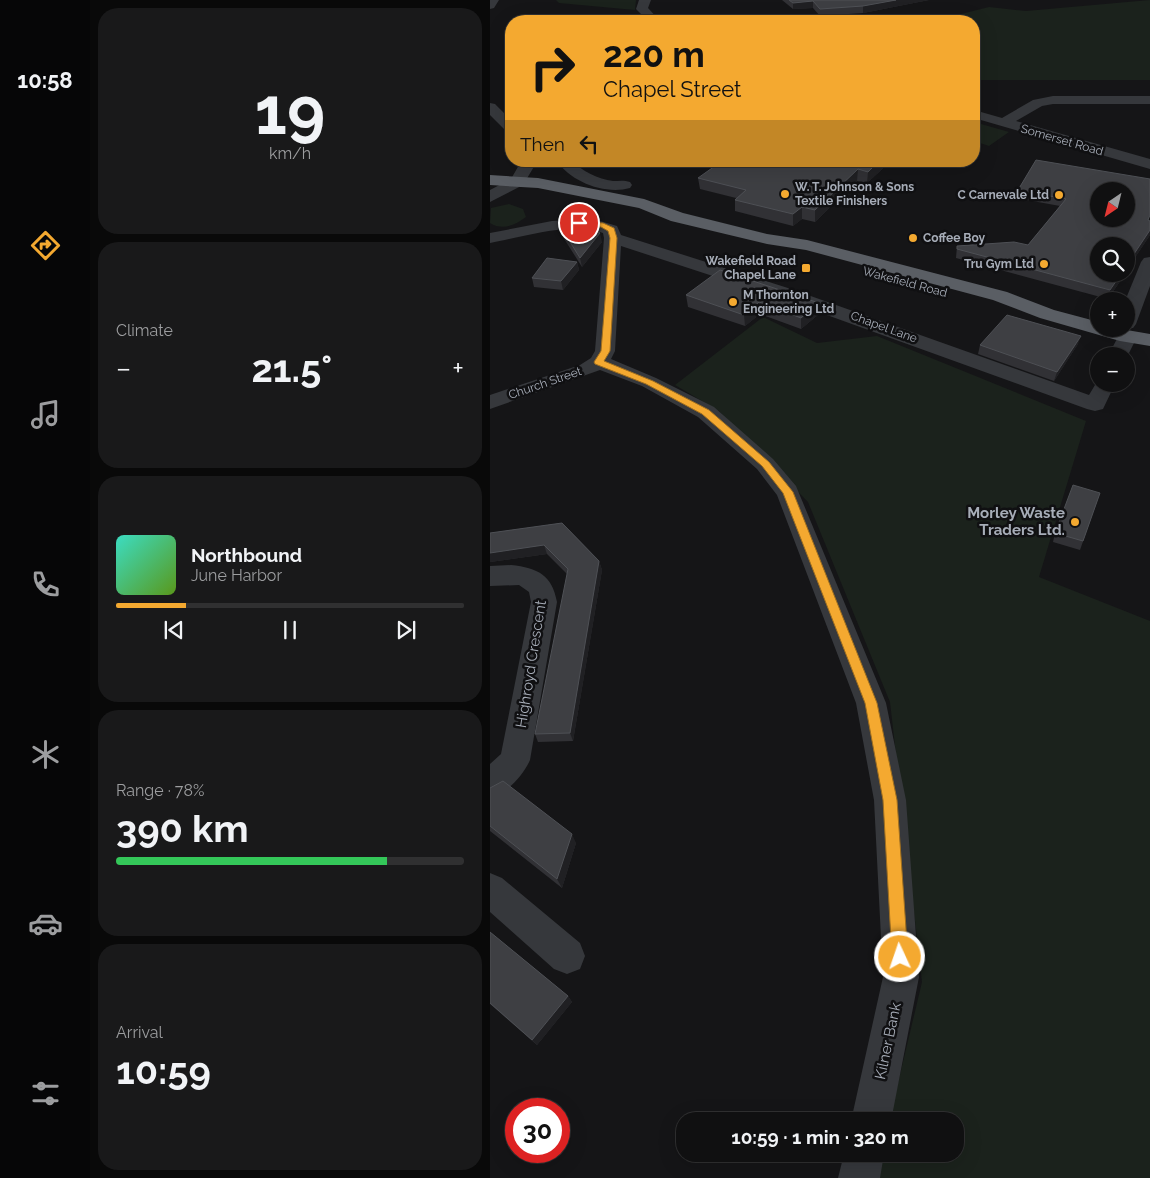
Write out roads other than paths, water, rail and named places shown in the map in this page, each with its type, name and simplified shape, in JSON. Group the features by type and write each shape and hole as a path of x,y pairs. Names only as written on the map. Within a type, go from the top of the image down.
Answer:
{"highway":[{"name":"Wakefield Road","path":"490,198 505,187 538,183 592,192 644,204 677,217 767,239 800,254 983,303 1090,323"},
{"path":"505,187 565,197 604,210"},
{"name":"Wakefield Road","path":"586,208 633,215 677,217"},
{"name":"Wakefield Road","path":"1135,335 1150,340"},
{"name":"Wakefield Road","path":"1133,337 1150,350"}],"street":[{"path":"490,6 493,0"},
{"path":"645,0 642,9 648,15"},
{"path":"1003,123 1038,103 1053,100 1150,100"},
{"name":"Somerset Road","path":"980,116 1150,164"},
{"path":"505,167 505,187"},
{"path":"505,187 525,167"},
{"path":"565,167 582,176 614,187 624,185"},
{"name":"Chapel Lane","path":"532,226 579,223 603,225 612,234 784,292 1095,404 1101,392"},
{"path":"490,229 532,226"},
{"path":"490,238 532,226"},
{"path":"598,362 606,351 612,234"},
{"path":"1135,303 1150,262"},
{"name":"Church Street","path":"490,402 587,369 598,362"},
{"name":"Kilner Bank","path":"598,362 649,382 706,412 765,464 788,492 871,703 890,800 901,977 873,1112"},
{"name":"Highroyd Crescent","path":"490,576 504,573 532,580 542,590 544,602 515,760 490,785"},
{"path":"490,890 567,956"},
{"path":"859,1178 862,1162"}],"place":[{"name":"W. T. Johnson & Sons Textile Finishers","path":"785,194"},
{"name":"C Carnevale Ltd","path":"1059,195"},
{"name":"Coffee Boy","path":"913,238"},
{"name":"Tru Gym Ltd","path":"1044,264"},
{"name":"Wakefield Road Chapel Lane","path":"806,268"},
{"name":"M Thornton Engineering Ltd","path":"733,302"},
{"name":"Morley Waste Traders Ltd.","path":"1075,522"}]}
